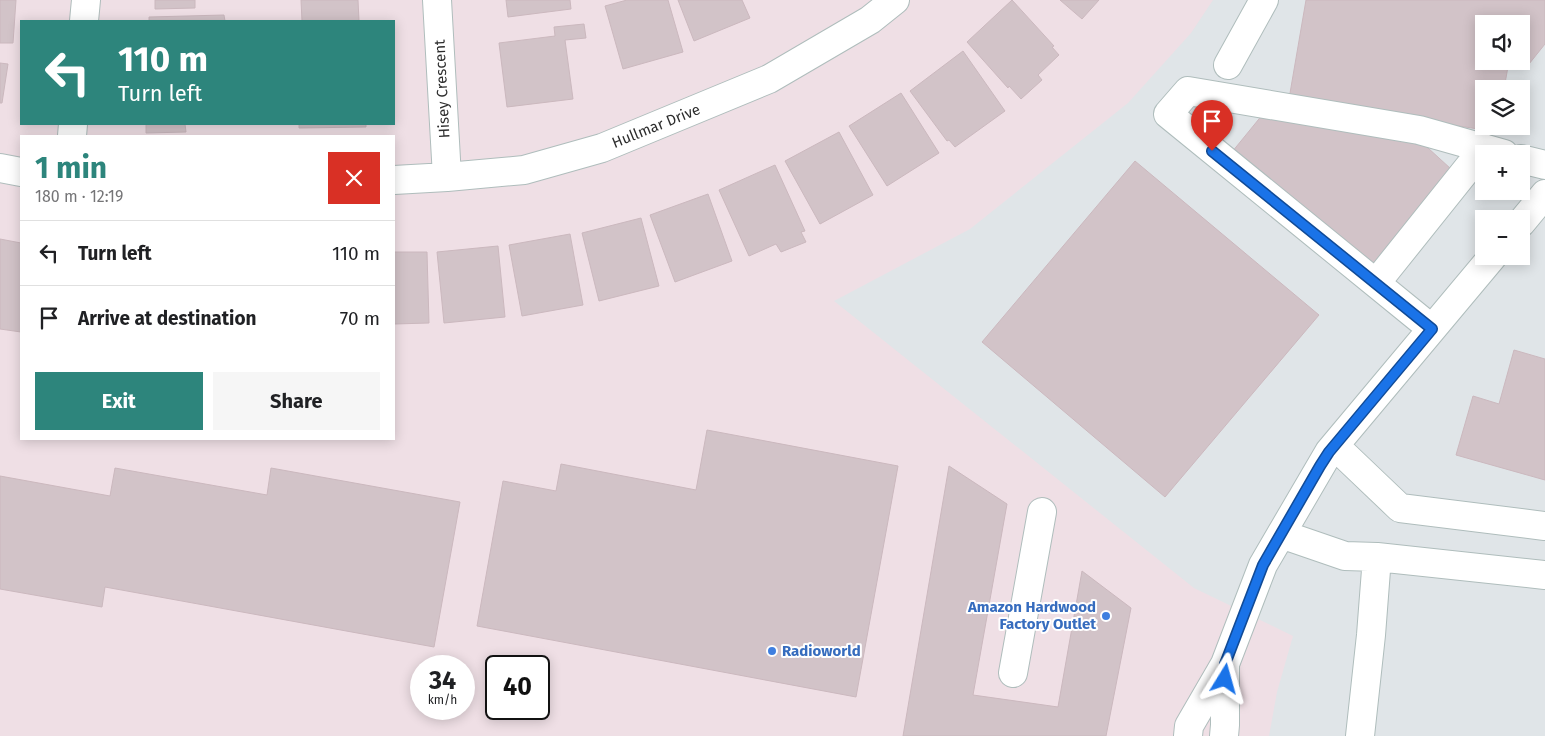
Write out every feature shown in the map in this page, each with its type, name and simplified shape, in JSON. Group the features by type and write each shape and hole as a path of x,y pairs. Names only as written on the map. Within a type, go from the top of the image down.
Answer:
{"street":[{"path":"84,20 86,0"},
{"name":"Hisey Crescent","path":"436,0 447,177"},
{"name":"Hullmar Drive","path":"395,180 524,170 602,148 769,79 870,20 895,0"},
{"path":"1228,65 1264,0"},
{"path":"1432,329 1168,114 1188,90 1419,130 1475,146"},
{"path":"1530,161 1545,165"},
{"path":"0,168 20,172"},
{"path":"1376,283 1475,172"},
{"path":"1530,212 1545,194"},
{"path":"1188,736 1189,726 1225,664 1263,565 1304,493 1335,446 1485,265"},
{"path":"1335,446 1400,508 1545,526"},
{"path":"1013,673 1042,512"},
{"path":"1281,534 1345,556 1377,557 1545,575"},
{"path":"1360,736 1377,557"},
{"path":"1224,736 1225,664"}],"shaded area":[{"path":"1213,0 1545,0 1545,736 1269,736 1277,692 1293,636 1194,588 834,301 970,229 1128,103 1191,33"}],"building":[{"path":"0,0 16,0 13,43 0,43"},
{"path":"155,0 195,0 195,8 155,9"},
{"path":"301,0 358,0 359,20 302,20"},
{"path":"506,0 570,0 571,9 508,17"},
{"path":"627,0 668,0 683,52 623,69 605,6"},
{"path":"678,0 742,0 750,18 694,41"},
{"path":"1012,0 1054,46 1052,47 1059,55 1038,75 1042,80 1021,99 1009,86 1008,88 967,42"},
{"path":"1060,0 1099,0 1082,19"},
{"path":"1306,0 1545,0 1545,44 1530,63 1530,15 1475,15 1475,70 1507,70 1506,80 1475,80 1475,129 1289,99"},
{"path":"224,15 225,20 149,20 149,17"},
{"path":"584,24 586,38 565,40 573,99 507,107 499,43 555,36 554,27"},
{"path":"963,51 1005,111 955,147 949,140 947,141 910,91"},
{"path":"0,63 8,64 2,103 0,103"},
{"path":"901,93 939,153 887,186 849,126"},
{"path":"1263,114 1416,137 1451,169 1371,267 1232,152"},
{"path":"146,125 185,125 186,132 146,133"},
{"path":"299,125 366,125 366,127 299,128"},
{"path":"839,132 873,195 820,224 785,161"},
{"path":"1135,161 1319,315 1165,497 982,342"},
{"path":"775,165 805,231 801,232 806,242 781,252 776,244 749,256 719,190"},
{"path":"708,194 732,261 675,282 650,215"},
{"path":"641,218 659,286 599,301 582,233"},
{"path":"570,234 583,305 522,316 509,245"},
{"path":"0,239 20,243 20,332 0,329"},
{"path":"498,246 505,317 444,323 437,252"},
{"path":"395,252 427,252 429,323 395,324"},
{"path":"1514,350 1545,359 1545,480 1456,455 1473,396 1499,404"},
{"path":"707,430 898,466 856,697 477,626 503,481 556,491 561,464 696,490"},
{"path":"949,466 1007,504 973,695 1058,707 1082,571 1131,608 1106,736 903,736"},
{"path":"115,468 267,495 271,468 460,502 434,647 105,587 102,607 0,589 0,476 110,496"}],"place":[{"name":"Amazon Hardwood Factory Outlet","path":"1106,616"},
{"name":"Radioworld","path":"772,651"}],"route":[{"path":"1212,151 1432,329 1329,452 1304,493 1263,565 1225,664 1225,679"}]}
